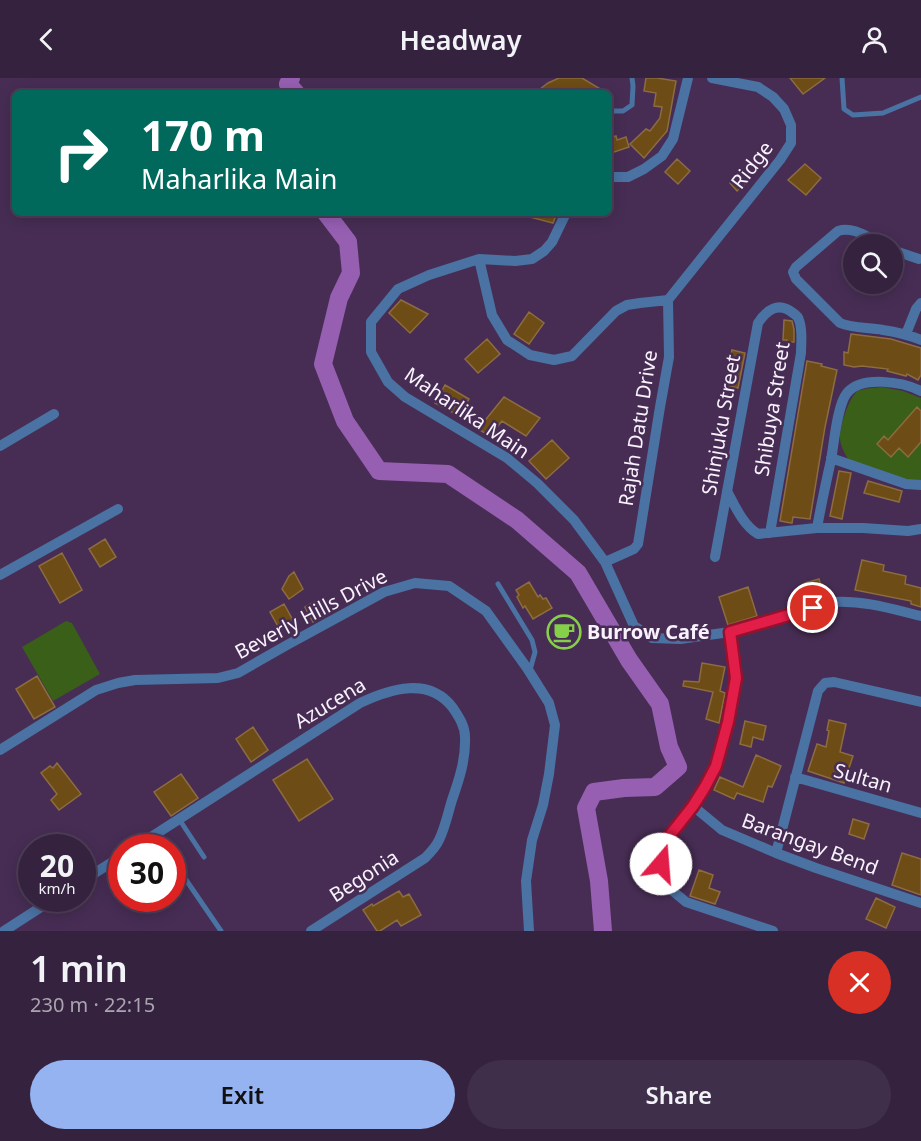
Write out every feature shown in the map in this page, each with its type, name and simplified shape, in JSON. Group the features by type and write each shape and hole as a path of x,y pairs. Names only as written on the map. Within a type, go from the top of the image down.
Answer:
{"street":[{"path":"612,177 627,177 644,169 662,156 673,139 688,78"},
{"name":"Ridge","path":"668,300 780,160 791,143 791,125 784,109 773,97 758,87 712,78"},
{"name":"Maharlika Main","path":"565,216 552,242 532,259 515,261 479,259 429,275 398,289 371,322 371,352 388,382 405,397 507,458 537,483 574,520 605,562 634,626 652,638 680,639 730,632 833,602 867,603 921,616"},
{"path":"861,234 846,229 838,231 796,267 793,272 796,279 840,323 848,327 882,329 921,340"},
{"path":"903,254 920,259"},
{"path":"479,259 492,315 507,340 530,355 554,360 572,356 616,310 627,305 668,300"},
{"name":"Rajah Datu Drive","path":"605,562 633,549 638,544 669,357 668,300"},
{"path":"906,334 916,309 921,303"},
{"name":"Shinjuku Street","path":"715,557 758,323 765,314 776,307"},
{"name":"Shibuya Street","path":"770,533 801,353 802,333 799,318 787,308 776,307"},
{"path":"816,528 842,402 847,393 861,384 881,381 898,383 921,391"},
{"path":"0,446 54,414"},
{"path":"831,458 906,484 921,485"},
{"path":"727,491 752,530 758,534 816,528 908,531 921,529"},
{"path":"0,575 118,509"},
{"name":"Beverly Hills Drive","path":"0,750 96,690 135,680 218,678 237,674 384,592 416,583 449,586 486,611 530,672 549,703 555,725 549,774 543,805 532,840 526,881 529,931"},
{"path":"730,632 736,678 728,722 716,766 693,806 667,839 661,864 668,887 686,902 773,931"},
{"path":"776,853 818,691 825,682 834,682 921,702"},
{"name":"Azucena","path":"156,834 360,703 394,689 420,688 430,691 450,704 462,724 465,735 462,769 439,841 434,849"},
{"name":"Sultan","path":"795,777 921,813"},
{"name":"Barangay Bend","path":"693,806 722,830 776,853 921,903"},
{"name":"Begonia","path":"311,931 425,858 434,849"},
{"path":"4,931 33,912"}],"lane":[{"path":"612,111 623,111 632,105 632,78"},
{"path":"842,78 844,110 853,115 883,113 921,97"},
{"path":"498,584 532,640 535,652 530,672"},
{"path":"179,819 204,857"},
{"path":"186,880 221,931"}],"green space":[{"path":"882,387 903,391 921,398 921,480 910,481 850,461 842,448 841,428 851,399 858,391"},
{"path":"66,621 72,623 100,674 53,701 22,647"}],"building":[{"path":"559,78 582,78 602,90 539,90"},
{"path":"646,78 676,81 667,131 644,158 630,144 646,129 650,131 660,118 662,107 654,106 656,93 644,91"},
{"path":"790,78 825,78 803,94"},
{"path":"616,136 617,140 626,137 629,147 612,153 612,137"},
{"path":"677,159 690,171 678,184 665,172"},
{"path":"805,164 821,178 806,195 788,180"},
{"path":"745,170 752,178 737,191 730,183"},
{"path":"526,216 556,216 553,223"},
{"path":"401,300 428,314 410,333 389,313"},
{"path":"529,312 544,323 529,344 514,334"},
{"path":"784,320 792,321 794,342 783,340"},
{"path":"851,334 891,339 921,348 921,375 918,380 907,374 906,376 887,371 888,369 844,365 844,352 848,353"},
{"path":"487,339 500,354 478,373 465,359"},
{"path":"732,350 745,353 738,388 725,385"},
{"path":"807,361 837,370 810,519 793,517 791,523 780,521"},
{"path":"445,385 469,399 459,416 435,403"},
{"path":"504,397 540,418 526,436 502,421 490,436 478,429"},
{"path":"917,407 921,411 921,442 908,457 899,448 891,457 877,444 884,436 888,440"},
{"path":"552,440 569,458 546,479 529,461"},
{"path":"839,471 851,473 842,519 830,516"},
{"path":"868,481 902,491 899,502 864,493"},
{"path":"105,539 116,557 100,567 89,549"},
{"path":"62,553 82,590 60,603 39,566"},
{"path":"862,560 884,565 883,571 906,576 905,584 921,588 921,607 911,604 911,601 855,590"},
{"path":"294,572 303,589 289,599 282,589"},
{"path":"819,579 824,597 812,600 805,583"},
{"path":"529,582 538,597 540,595 543,599 546,598 552,608 533,619 525,606 523,608 516,590"},
{"path":"748,587 757,616 728,625 719,597"},
{"path":"318,600 327,615 313,622 305,607"},
{"path":"284,604 294,622 280,630 270,612"},
{"path":"702,663 725,667 720,691 725,693 719,723 706,719 713,692 683,686 684,681 699,682"},
{"path":"37,676 55,707 34,719 16,689"},
{"path":"829,720 846,724 840,752 853,756 844,783 808,771 817,744 826,747"},
{"path":"745,721 766,726 763,740 753,737 751,747 740,744"},
{"path":"253,727 268,750 251,762 236,739"},
{"path":"756,755 781,766 772,787 768,786 763,802 737,793 734,799 714,790 720,777 743,787"},
{"path":"307,759 333,799 299,821 273,780"},
{"path":"57,763 81,794 59,810 51,800 57,794 41,773 50,766 53,768"},
{"path":"181,774 198,798 171,816 154,792"},
{"path":"853,819 869,824 864,839 849,834"},
{"path":"902,853 921,859 921,895 892,885"},
{"path":"699,870 713,875 709,888 720,892 715,904 690,896"},
{"path":"399,891 403,897 409,894 421,915 401,926 397,920 377,931 363,910"},
{"path":"876,898 895,907 886,928 866,919"}],"waterway":[{"path":"291,78 288,84 293,90"},
{"path":"328,216 348,242 351,273 339,298 323,364 345,421 379,471 448,474 517,520 578,573 629,660 660,704 669,747 678,767 655,787 594,792 586,808 599,881 603,931"}],"place":[{"name":"Burrow Café","path":"564,632"}],"route":[{"path":"661,864 667,839 693,806 716,766 728,722 736,678 730,632 813,608"}]}
